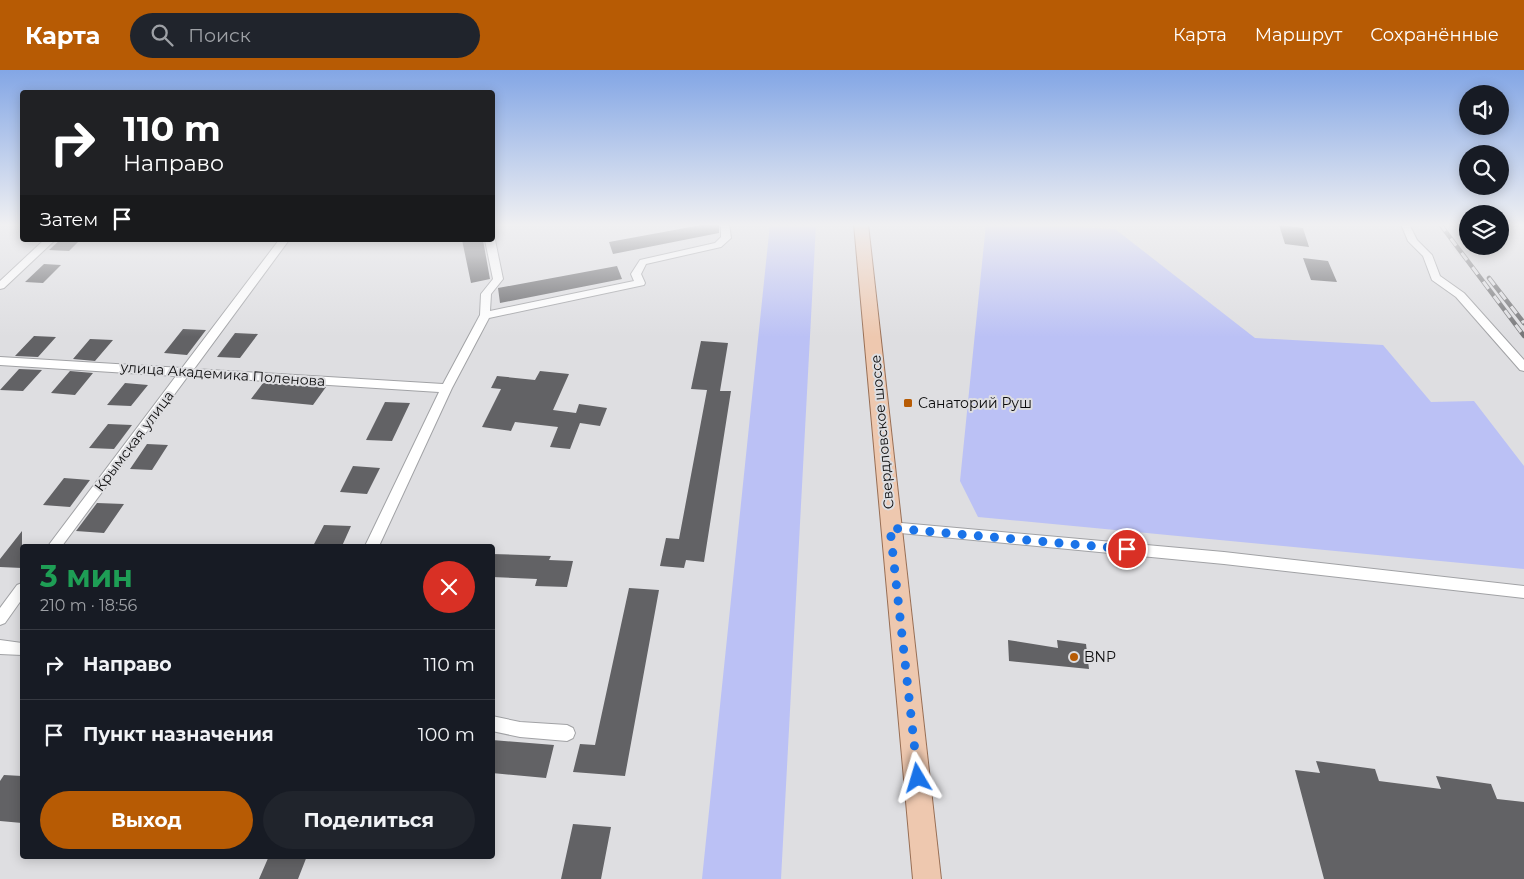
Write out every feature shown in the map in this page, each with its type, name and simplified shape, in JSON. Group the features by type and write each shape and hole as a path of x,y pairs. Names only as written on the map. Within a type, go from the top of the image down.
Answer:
{"main road":[{"name":"Свердловское шоссе","path":"865,262 880,401 890,528 927,879"}],"street":[{"path":"0,286 26,262"},
{"name":"Крымская улица","path":"57,544 268,262"},
{"path":"373,544 446,388 484,315 486,294 498,279 494,262"},
{"path":"484,315 640,283 636,274 638,267 644,262"},
{"path":"1430,262 1436,278 1466,301 1524,367"},
{"name":"улица Академика Поленова","path":"0,361 446,388"},
{"path":"890,528 1224,558 1524,592"},
{"path":"0,619 20,592"},
{"path":"0,647 20,649"},
{"path":"495,724 529,731 567,732"}],"shaded area":[{"path":"766,262 814,262 781,879 702,879"},
{"path":"982,262 1157,262 1255,338 1383,345 1431,402 1474,401 1524,466 1524,569 978,517 960,481"}],"building":[{"path":"467,262 487,262 490,279 471,283"},
{"path":"1304,262 1328,262 1337,282 1311,280"},
{"path":"44,264 61,265 43,283 25,282"},
{"path":"617,266 622,279 500,303 498,288"},
{"path":"183,329 206,330 187,355 164,353"},
{"path":"235,333 258,334 240,358 217,357"},
{"path":"34,336 56,337 38,357 15,356"},
{"path":"90,339 113,340 95,361 73,359"},
{"path":"701,341 728,343 720,391 731,391 704,562 686,560 684,568 660,566 666,538 679,539 707,390 691,389"},
{"path":"19,369 42,370 23,391 0,390"},
{"path":"70,371 93,373 75,395 51,393"},
{"path":"540,371 569,374 553,410 576,413 579,404 607,408 600,426 580,423 570,449 550,447 558,427 515,422 511,431 482,427 501,389 491,388 497,376 535,380"},
{"path":"125,383 148,385 131,406 107,405"},
{"path":"263,383 326,387 313,405 251,399"},
{"path":"385,402 410,403 392,441 366,440"},
{"path":"108,424 132,425 114,449 89,448"},
{"path":"147,444 168,445 152,470 130,469"},
{"path":"353,466 380,468 367,494 340,492"},
{"path":"64,478 90,480 70,507 43,505"},
{"path":"97,503 124,504 104,533 76,531"},
{"path":"324,525 351,526 343,544 314,544"},
{"path":"22,531 20,568 0,567 0,559"},
{"path":"495,554 551,556 549,560 573,561 567,587 535,586 537,579 495,577"},
{"path":"629,588 659,590 625,776 573,772 580,744 595,745"},
{"path":"1008,640 1058,648 1057,640 1086,644 1089,669 1009,661"},
{"path":"495,740 554,745 546,778 495,773"},
{"path":"1316,761 1375,769 1379,781 1441,789 1436,776 1491,784 1497,799 1524,802 1524,879 1324,879 1295,770 1320,773"},
{"path":"4,775 20,776 20,823 0,821 0,781"},
{"path":"573,824 611,827 601,879 561,879"},
{"path":"268,859 306,859 298,879 259,879"}],"railway":[{"path":"1468,262 1524,336"},
{"path":"1489,278 1524,323"}],"place":[{"name":"Санаторий Руш","path":"908,403"},
{"name":"BNP","path":"1074,657"}],"route":[{"path":"918,778 890,528 1127,549"}]}
